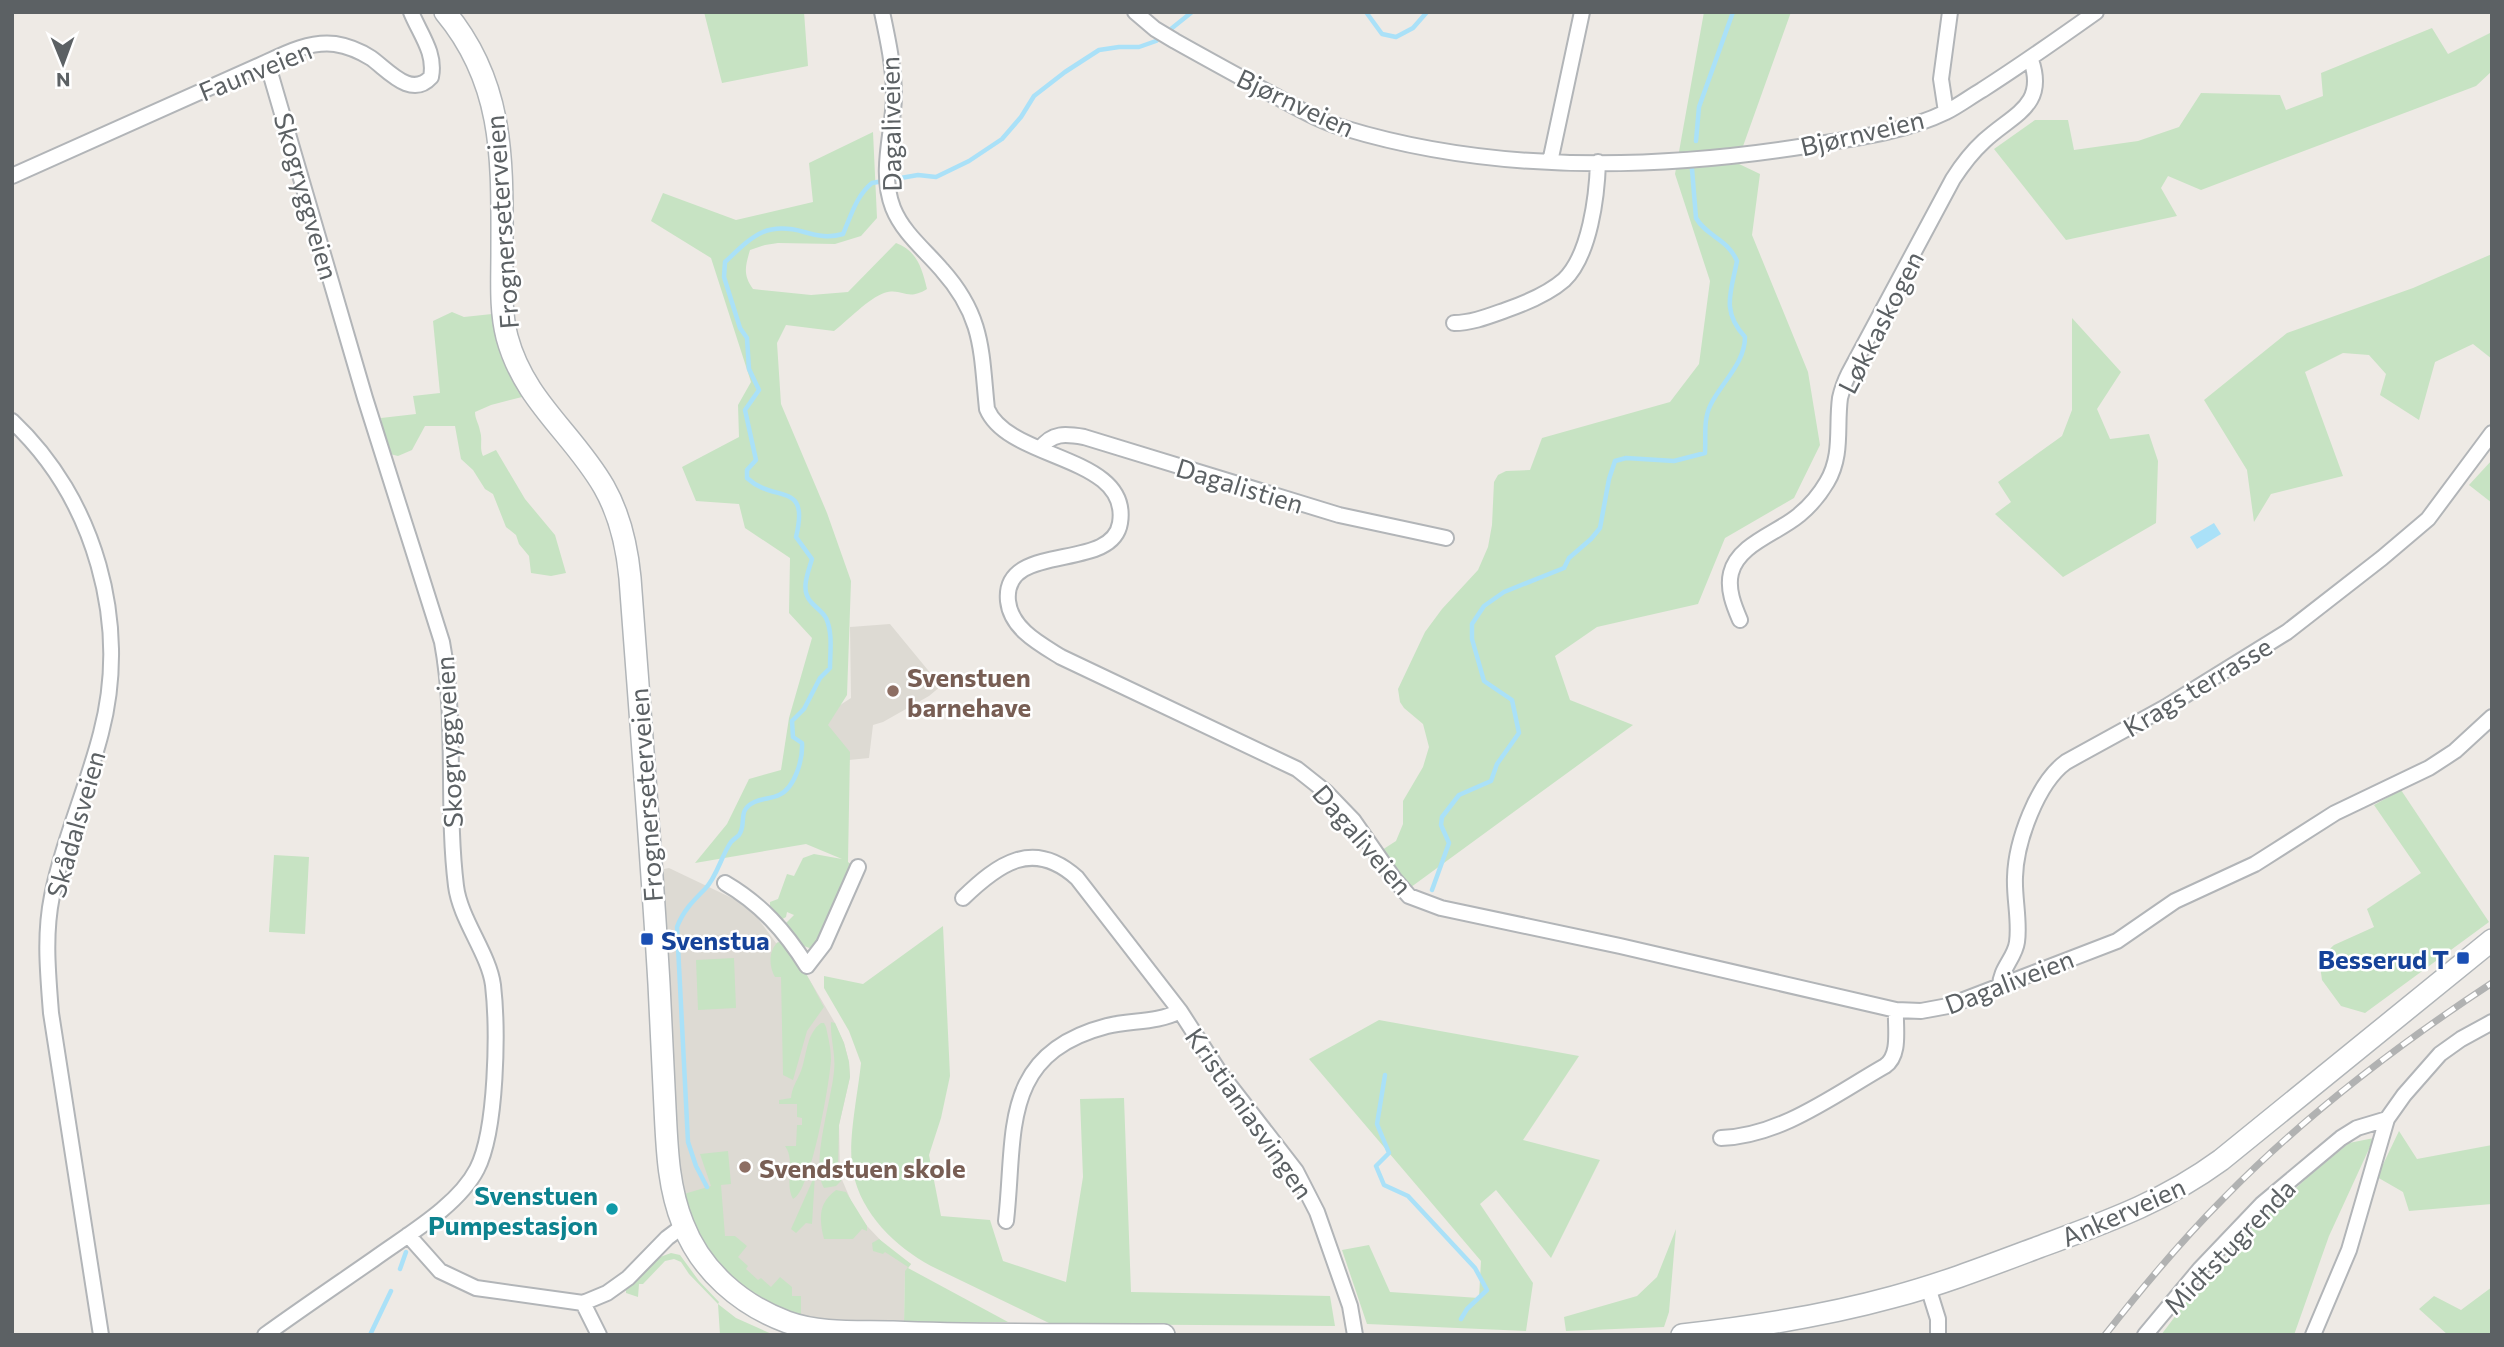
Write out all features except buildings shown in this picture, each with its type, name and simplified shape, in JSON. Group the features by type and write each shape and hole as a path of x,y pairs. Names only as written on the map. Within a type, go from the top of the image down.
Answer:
{"main road":[{"name":"Frognerseterveien","path":"445,12 471,48 486,82 497,121 502,179 502,304 511,350 530,391 603,484 617,513 626,548 659,982 668,1156 673,1192 683,1226 702,1259 728,1288 768,1314 799,1325 845,1331 921,1334 1164,1335"},
{"name":"Ankerveien","path":"1682,1335 1800,1319 1875,1302 1928,1287 2115,1220 2153,1203 2187,1185 2221,1160 2492,940"}],"street":[{"name":"Faunveien","path":"12,176 267,61 308,46 323,43 338,45 366,55 407,84 420,85 431,78 433,64 411,12"},
{"name":"Dagaliveien","path":"882,12 893,78 893,118 887,183 893,208 909,234 954,285 968,309 981,346 990,418 1011,436 1088,470 1111,486 1119,501 1120,525 1112,538 1097,547 1033,564 1017,574 1012,580 1008,596 1010,611 1019,626 1042,646 1061,657 1297,769 1347,813 1409,896 1441,908 1608,943 1896,1010 1933,1010 1969,999 2117,941 2175,901 2255,864 2335,813 2429,768 2455,751 2492,717"},
{"name":"Bjørnveien","path":"1135,12 1175,41 1306,113 1342,128 1391,141 1451,152 1513,161 1550,162 1700,159 1759,153 1875,134 1921,122 1946,112 2031,60 2096,12"},
{"path":"1550,162 1582,12"},
{"path":"1946,112 1941,79 1950,12"},
{"name":"Løkkaskogen","path":"1740,620 1730,588 1730,576 1738,557 1799,515 1828,481 1839,450 1840,396 1849,373 1953,179 1984,140 2016,116 2033,97 2036,80 2031,60"},
{"name":"Skogryggveien","path":"265,1335 408,1234 455,1198 467,1184 486,1148 494,1070 495,1010 492,981 456,888 450,785 448,674 442,642 365,398 267,61"},
{"path":"1454,323 1480,319 1528,302 1555,286 1570,272 1582,250 1591,218 1598,162"},
{"name":"Skådalsveien","path":"12,421 29,439 72,497 99,565 110,630 111,678 103,724 52,898 47,962 51,1013 101,1335"},
{"name":"Krags terrasse","path":"2000,986 2001,977 2017,944 2015,879 2018,851 2034,808 2052,774 2066,762 2166,707 2269,645 2382,558 2428,519 2492,433"},
{"name":"Dagalistien","path":"1040,449 1045,441 1056,435 1084,437 1339,514 1446,538"},
{"name":"Kristianiasvingen","path":"963,898 996,869 1017,860 1039,858 1059,863 1077,878 1180,1012 1220,1073 1288,1159 1305,1185 1350,1306 1355,1335"},
{"path":"724,883 764,911 795,947 807,966 824,944 858,867"},
{"path":"1721,1138 1748,1135 1778,1126 1893,1061 1896,1010"},
{"name":"Kristianiasvingen","path":"1006,1221 1016,1117 1027,1081 1035,1067 1049,1054 1086,1033 1117,1024 1169,1017 1180,1012"},
{"path":"2313,1335 2349,1250 2387,1119 2440,1054 2492,1022"},
{"name":"Midtstugrenda","path":"2145,1335 2200,1269 2262,1204 2341,1138 2357,1128 2387,1119"},
{"path":"408,1234 440,1271 475,1288 583,1303 607,1293 628,1279 667,1238 683,1226"},
{"path":"1928,1287 1938,1319 1938,1335"},
{"path":"583,1303 599,1335"}],"shaded area":[{"name":"Svenstuen barnehave","path":"890,624 941,686 929,696 873,725 869,758 819,763 817,720 851,698 850,627"},
{"name":"Svendstuen skole","path":"669,868 736,900 756,916 776,943 780,942 805,972 835,1023 844,1043 850,1077 839,1125 840,1175 855,1210 867,1226 888,1248 911,1264 905,1272 904,1323 827,1319 801,1315 772,1304 686,1204 678,1160 663,916 664,869"}],"green space":[{"path":"704,12 804,12 808,66 722,83"},
{"path":"1704,12 1791,12 1737,163 1760,174 1752,235 1808,372 1820,445 1794,498 1725,538 1698,604 1597,627 1555,656 1570,700 1633,725 1407,890 1382,850 1396,841 1403,824 1403,801 1423,767 1429,747 1423,724 1404,708 1398,689 1425,632 1478,570 1488,547 1492,525 1494,482 1498,475 1506,471 1530,470 1542,438 1670,402 1699,364 1710,281 1675,174"},
{"path":"2432,28 2448,54 2492,32 2492,71 2476,86 2201,190 2168,176 2161,188 2177,216 2066,240 1994,149 2035,120 2068,120 2074,150 2138,141 2179,127 2201,93 2280,95 2286,110 2323,96 2321,73"},
{"path":"873,132 877,218 861,236 835,244 765,245 750,250 746,266 746,275 753,289 811,295 848,292 896,243 914,256 927,289 914,294 884,293 834,331 786,325 777,343 781,404 827,513 851,581 847,695 828,725 850,752 848,862 853,866 820,944 812,949 804,946 785,924 794,915 787,912 786,917 781,920 770,907 770,902 778,899 787,874 794,876 803,858 814,854 842,859 806,844 695,863 727,824 749,779 781,770 789,718 812,638 789,613 790,558 745,528 739,504 696,501 682,467 739,437 738,405 751,382 711,258 651,221 663,193 736,220 813,202 809,163"},
{"path":"2492,254 2492,359 2473,344 2435,362 2419,420 2380,395 2386,374 2369,355 2343,353 2305,372 2343,476 2271,494 2254,522 2247,470 2204,400 2287,333 2413,288"},
{"path":"452,312 464,317 492,314 501,357 522,397 475,412 481,434 482,453 483,456 496,450 525,499 555,535 566,573 551,576 531,573 529,556 519,544 516,535 506,527 493,494 485,489 473,470 461,459 455,426 425,426 412,450 398,456 390,454 384,444 381,418 416,414 413,396 440,393 433,321"},
{"path":"2072,318 2121,372 2097,409 2110,439 2149,434 2158,461 2156,523 2063,577 1995,514 2011,502 1998,482 2062,436 2072,410"},
{"path":"2492,460 2492,503 2469,485"},
{"path":"2401,790 2489,922 2365,1013 2341,1006 2322,980 2319,959 2334,945 2374,927 2367,909 2421,873 2374,805"},
{"path":"274,855 309,857 305,934 269,932"},
{"path":"943,926 950,1076 929,1155 941,1216 990,1220 1003,1261 1066,1282 1083,1177 1080,1099 1124,1098 1131,1292 1330,1296 1335,1326 1051,1324 931,1266 905,1249 882,1228 857,1187 851,1160 861,1063 849,1031 824,988 824,976 863,984"},
{"path":"778,942 798,961 824,1007 807,1031 793,1080 783,1075 781,977 775,977 771,964 772,950"},
{"path":"734,958 736,1008 698,1010 696,960"},
{"path":"1379,1020 1579,1056 1523,1140 1600,1160 1551,1258 1496,1190 1480,1204 1533,1283 1526,1331 1367,1324 1342,1250 1369,1245 1390,1292 1479,1298 1481,1261 1309,1059"},
{"path":"831,1022 835,1023 844,1043 850,1077 839,1125 838,1164 841,1181 836,1186 824,1188 819,1164 834,1071"},
{"path":"821,1023 826,1027 831,1059 827,1090 813,1158 800,1192 793,1199 790,1158 785,1146 796,1146 797,1125 802,1125 802,1118 797,1117 797,1104 779,1104 779,1100 791,1098 812,1033"},
{"path":"2399,1131 2417,1159 2492,1145 2492,1204 2409,1211 2403,1192 2377,1177"},
{"path":"2374,1138 2329,1236 2294,1335 2161,1335 2186,1302 2249,1231 2349,1143"},
{"path":"728,1151 731,1184 721,1185 725,1236 735,1236 747,1246 738,1257 758,1280 761,1278 771,1287 780,1277 792,1287 792,1296 801,1296 801,1315 759,1297 742,1285 712,1254 691,1216 684,1194 711,1186 700,1154"},
{"path":"815,1175 812,1224 806,1223 796,1233 791,1229"},
{"path":"836,1190 846,1192 867,1226 867,1231 862,1229 853,1239 824,1239 821,1212 826,1200"},
{"path":"1676,1229 1669,1312 1664,1327 1566,1331 1564,1317 1637,1296 1657,1277"},
{"path":"879,1239 911,1264 908,1268 1008,1322 904,1323 905,1271 908,1267 885,1252 883,1254 873,1251 872,1243"},
{"path":"671,1253 680,1255 718,1304 681,1262 674,1259 665,1261 643,1284 639,1284 638,1297 626,1293 660,1257"},
{"path":"2492,1287 2492,1335 2448,1335 2419,1309 2434,1296 2461,1310"},
{"path":"718,1304 736,1318 774,1335 720,1335"}],"water":[{"path":"2214,523 2221,534 2197,549 2190,537"}],"waterway":[{"path":"707,1187 688,1142 677,927 689,906 716,873 731,842 741,832 748,806 779,795 794,780 802,743 793,737 792,721 804,709 820,678 830,668 831,649 826,618 811,602 806,592 812,559 796,537 798,507 794,500 787,496 758,486 747,478 747,470 756,460 745,410 759,390 749,369 747,338 740,328 724,277 725,262 743,245 769,230 791,229 824,236 843,234 858,200 872,183 918,175 936,177 969,161 1002,139 1021,117 1034,96 1065,72 1099,50 1139,47 1156,41 1192,12"},
{"path":"1366,12 1382,34 1396,37 1413,28 1427,12"},
{"path":"1696,141 1699,107 1733,12"},
{"path":"1432,890 1449,843 1441,825 1442,817 1459,795 1491,781 1497,764 1519,733 1512,700 1484,681 1472,639 1472,624 1484,606 1504,592 1564,568 1569,558 1591,539 1600,528 1615,461 1626,458 1674,461 1705,453 1708,410 1741,355 1745,337 1730,310 1737,261 1728,247 1706,230 1696,218 1692,169"},
{"path":"1385,1075 1377,1124 1389,1153 1376,1166 1384,1185 1408,1196 1475,1268 1487,1290 1467,1309 1461,1319"},
{"path":"400,1269 406,1252"},
{"path":"370,1335 391,1291"}],"railway":[{"path":"2105,1335 2192,1231 2285,1140 2386,1057 2492,983"}],"place":[{"name":"Svenstuen barnehave","path":"893,691"},
{"name":"Svenstua","path":"647,939"},
{"name":"Besserud T","path":"2463,958"},
{"name":"Svendstuen skole","path":"745,1167"},
{"name":"Svenstuen Pumpestasjon","path":"612,1209"}]}
